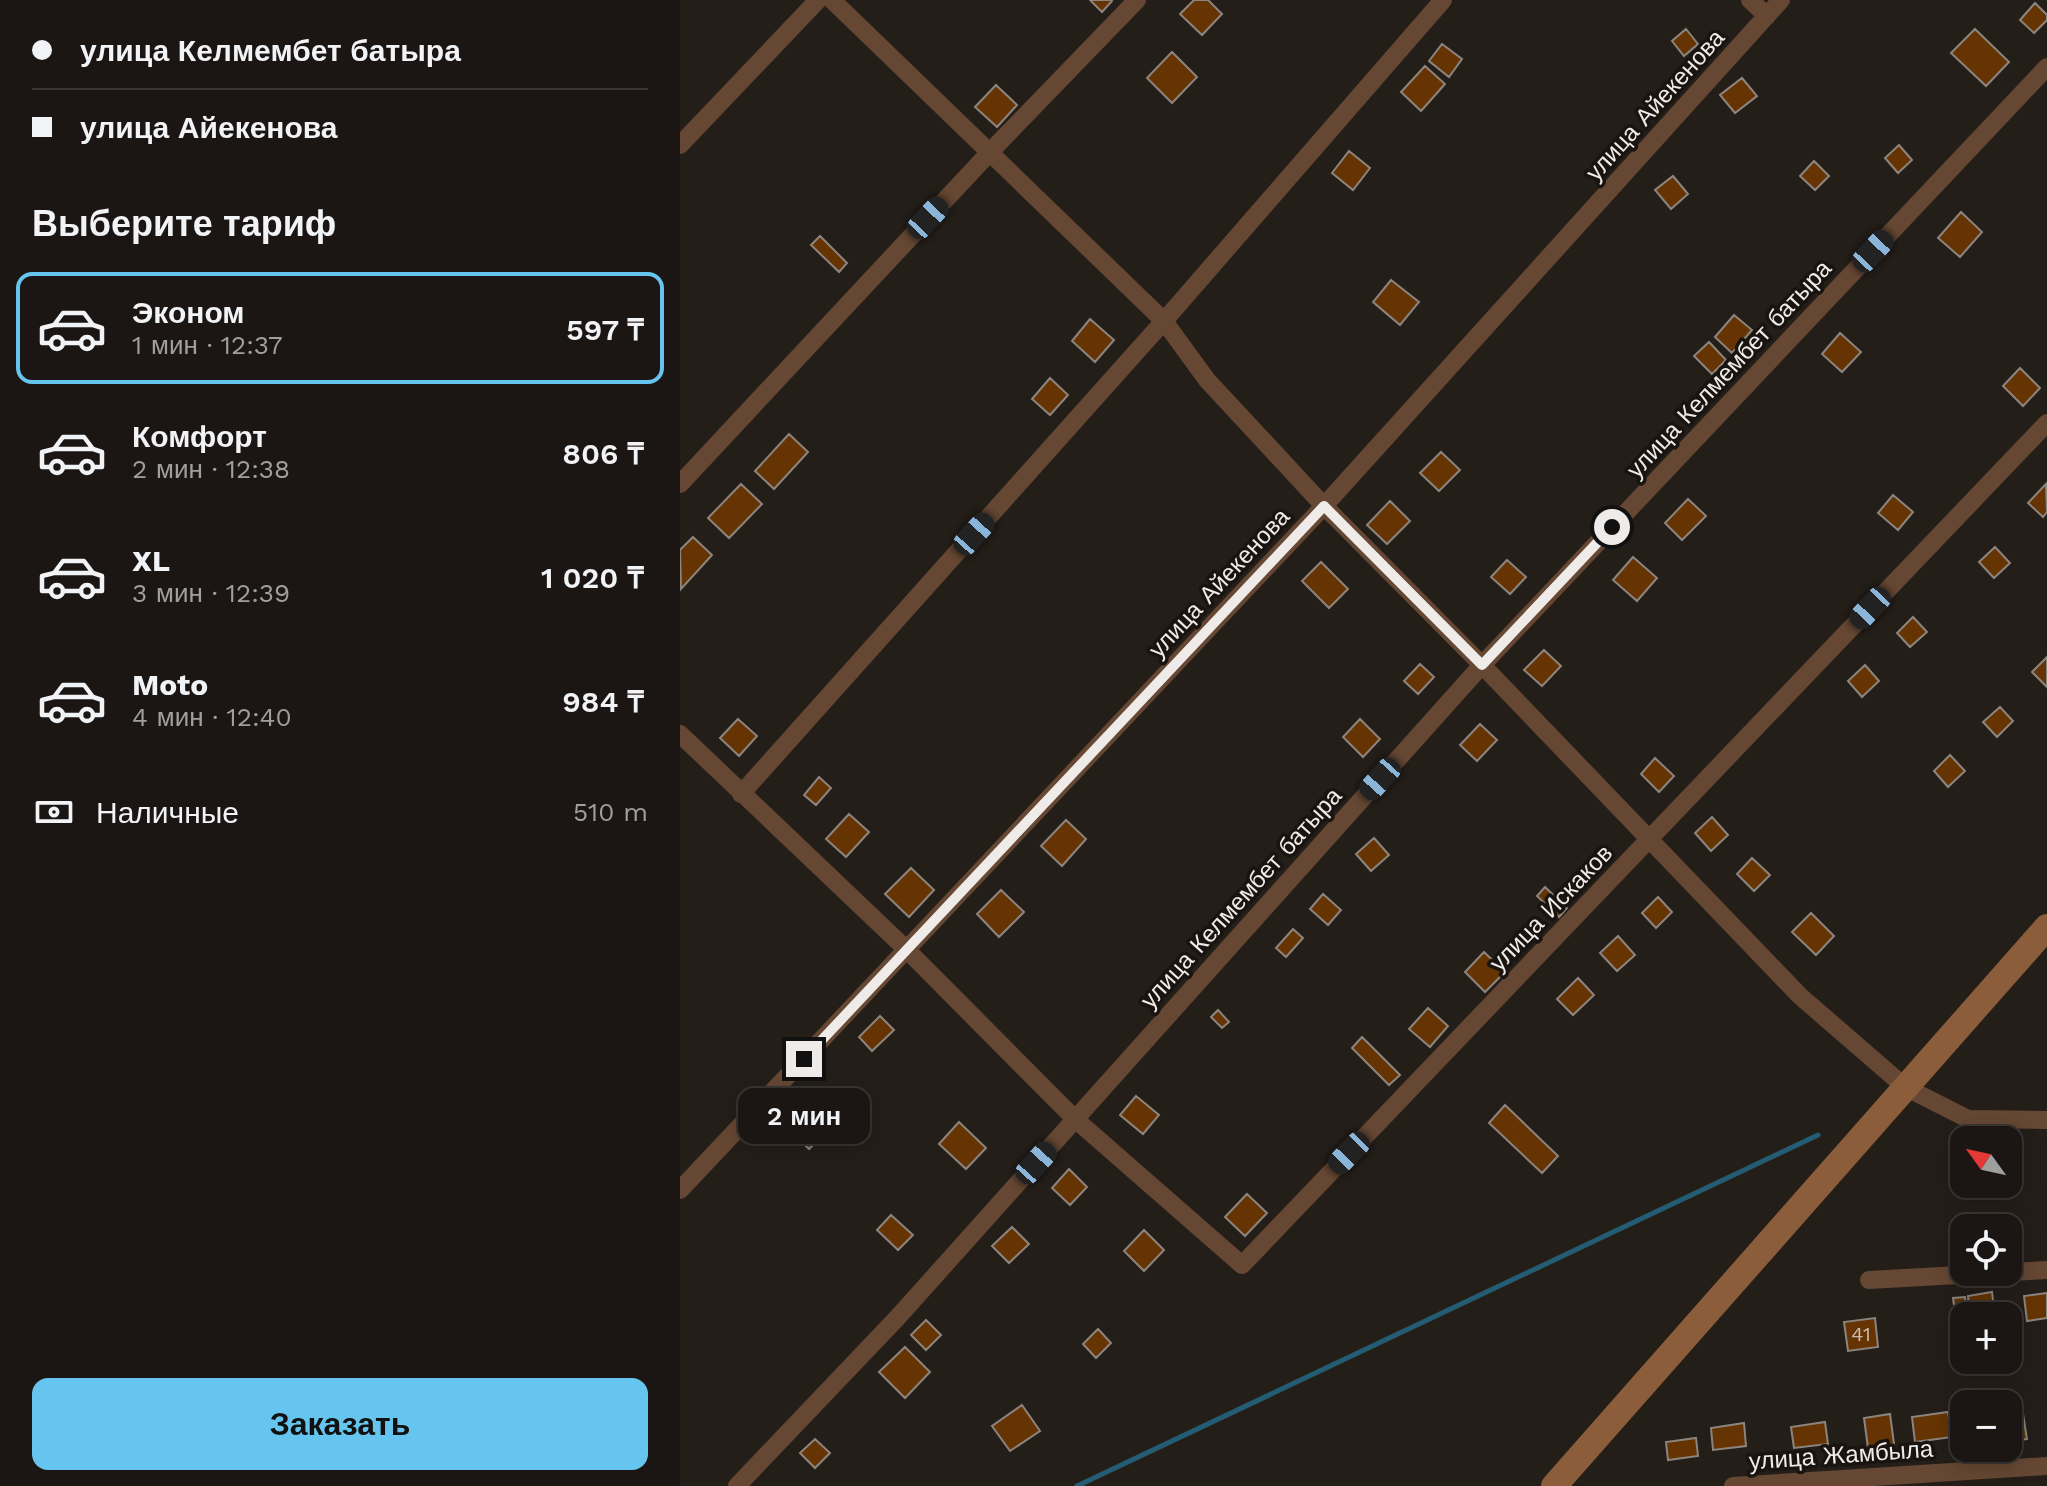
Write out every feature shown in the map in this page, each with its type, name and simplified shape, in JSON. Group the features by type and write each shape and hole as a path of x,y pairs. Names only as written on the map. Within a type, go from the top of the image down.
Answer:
{"main road":[{"path":"1554,1486 2047,927"}],"street":[{"path":"680,145 818,0"},
{"path":"832,0 1164,321 1207,380 1324,506 1482,665 1800,996 1905,1087 1968,1119 2047,1120"},
{"path":"680,484 990,152 1137,0"},
{"path":"741,794 1164,321 1443,0"},
{"path":"1750,0 1767,16"},
{"name":"улица Айекенова","path":"680,1190 1324,506 1781,0"},
{"name":"улица Келмембет батыра","path":"737,1486 898,1317 1482,665 2047,67"},
{"name":"улица Искаков","path":"1075,1119 1242,1265 2047,423"},
{"path":"680,734 907,950 1075,1119"},
{"path":"1869,1280 2047,1270"},
{"name":"улица Жамбыла","path":"1733,1486 2047,1466"}],"building":[{"path":"1090,0 1111,0 1112,1 1102,12"},
{"path":"1194,0 1208,0 1222,14 1202,35 1180,14"},
{"path":"2035,3 2047,15 2047,20 2034,33 2020,20"},
{"path":"1686,29 1698,44 1684,56 1672,41"},
{"path":"1975,29 2009,62 1986,86 1951,53"},
{"path":"1442,44 1462,59 1449,77 1429,61"},
{"path":"1172,52 1197,77 1172,103 1147,78"},
{"path":"1425,66 1445,84 1421,111 1401,92"},
{"path":"1742,78 1757,96 1735,113 1720,95"},
{"path":"996,85 1017,105 997,127 975,107"},
{"path":"1899,145 1912,160 1898,173 1885,158"},
{"path":"1349,151 1370,168 1353,190 1332,173"},
{"path":"1814,161 1829,176 1815,190 1800,176"},
{"path":"1673,176 1688,194 1671,209 1655,190"},
{"path":"1961,212 1982,232 1960,257 1938,238"},
{"path":"820,236 847,263 839,272 811,245"},
{"path":"1391,280 1419,302 1400,325 1373,302"},
{"path":"1734,315 1752,330 1732,353 1715,337"},
{"path":"1090,319 1114,340 1095,362 1072,341"},
{"path":"1840,333 1861,352 1842,372 1822,354"},
{"path":"1709,342 1726,360 1712,374 1694,356"},
{"path":"2020,368 2040,388 2023,406 2003,386"},
{"path":"1050,378 1068,395 1050,415 1032,399"},
{"path":"789,434 808,452 774,489 755,471"},
{"path":"1441,452 1460,470 1439,491 1420,473"},
{"path":"741,484 762,504 729,538 708,518"},
{"path":"2046,484 2047,512 2043,517 2028,503"},
{"path":"1893,495 1913,512 1898,530 1878,513"},
{"path":"1688,499 1706,516 1682,540 1665,523"},
{"path":"1390,501 1410,521 1387,544 1367,525"},
{"path":"693,537 712,555 681,589 680,550"},
{"path":"1995,547 2010,563 1994,578 1979,562"},
{"path":"1633,557 1657,578 1637,601 1613,580"},
{"path":"1507,560 1526,577 1510,594 1491,577"},
{"path":"1321,562 1348,589 1329,608 1302,581"},
{"path":"1913,617 1927,632 1910,647 1897,633"},
{"path":"1544,650 1561,666 1542,686 1524,670"},
{"path":"2047,657 2047,687 2032,672"},
{"path":"1420,664 1434,677 1418,694 1404,681"},
{"path":"1865,665 1879,681 1862,697 1848,681"},
{"path":"2000,707 2013,721 1997,737 1983,722"},
{"path":"738,719 757,736 739,756 720,738"},
{"path":"1360,719 1380,739 1363,757 1343,737"},
{"path":"1480,724 1497,740 1477,761 1460,745"},
{"path":"1950,755 1965,771 1948,787 1934,771"},
{"path":"1655,758 1674,776 1659,792 1641,774"},
{"path":"819,777 831,788 816,805 804,795"},
{"path":"849,814 869,832 846,857 826,839"},
{"path":"1712,817 1728,835 1711,851 1695,833"},
{"path":"1066,820 1086,839 1062,866 1041,846"},
{"path":"1374,838 1389,855 1371,871 1356,854"},
{"path":"1752,858 1770,875 1754,891 1737,874"},
{"path":"911,868 934,890 909,917 885,894"},
{"path":"1545,887 1567,908 1559,917 1537,896"},
{"path":"1001,890 1024,912 999,937 977,914"},
{"path":"1323,894 1341,910 1328,925 1310,909"},
{"path":"1658,897 1672,912 1656,928 1642,913"},
{"path":"1811,913 1834,936 1816,955 1792,932"},
{"path":"1293,929 1303,938 1286,957 1276,948"},
{"path":"1618,936 1635,955 1617,971 1600,953"},
{"path":"1484,952 1505,972 1485,992 1465,972"},
{"path":"1578,978 1594,995 1573,1015 1557,999"},
{"path":"1428,1008 1448,1026 1430,1047 1409,1029"},
{"path":"1218,1010 1229,1022 1222,1028 1211,1017"},
{"path":"880,1016 894,1030 872,1051 859,1037"},
{"path":"1362,1037 1400,1075 1389,1085 1352,1048"},
{"path":"1136,1096 1159,1115 1143,1134 1120,1115"},
{"path":"801,1105 827,1131 809,1149 783,1123"},
{"path":"1505,1105 1558,1156 1542,1173 1489,1123"},
{"path":"959,1122 986,1148 966,1169 939,1144"},
{"path":"1069,1169 1087,1187 1070,1205 1052,1188"},
{"path":"1247,1194 1267,1213 1245,1236 1225,1217"},
{"path":"891,1215 913,1235 898,1250 877,1230"},
{"path":"1012,1227 1029,1244 1009,1263 992,1246"},
{"path":"1144,1230 1164,1250 1144,1271 1124,1251"},
{"path":"1992,1292 1993,1302 1969,1302 1968,1296"},
{"path":"2047,1293 2047,1318 2027,1321 2024,1296"},
{"path":"1965,1297 1966,1302 1954,1302 1953,1298"},
{"path":"1875,1318 1878,1347 1848,1351 1844,1322"},
{"path":"926,1320 941,1335 926,1350 911,1335"},
{"path":"1098,1329 1111,1343 1096,1358 1083,1344"},
{"path":"905,1347 930,1372 905,1398 879,1372"},
{"path":"1022,1405 1040,1431 1010,1451 992,1426"},
{"path":"1948,1412 1950,1437 1915,1442 1912,1417"},
{"path":"1890,1414 1894,1444 1868,1448 1864,1418"},
{"path":"2022,1414 2027,1439 2022,1440"},
{"path":"1825,1422 1828,1444 1794,1448 1791,1427"},
{"path":"1744,1423 1746,1446 1713,1450 1711,1428"},
{"path":"1696,1438 1698,1456 1668,1460 1666,1442"},
{"path":"815,1439 830,1453 815,1468 800,1453"}],"waterway":[{"path":"1077,1486 1818,1135"}],"route":[{"path":"804,1059 1324,506 1482,665 1612,527"}]}
